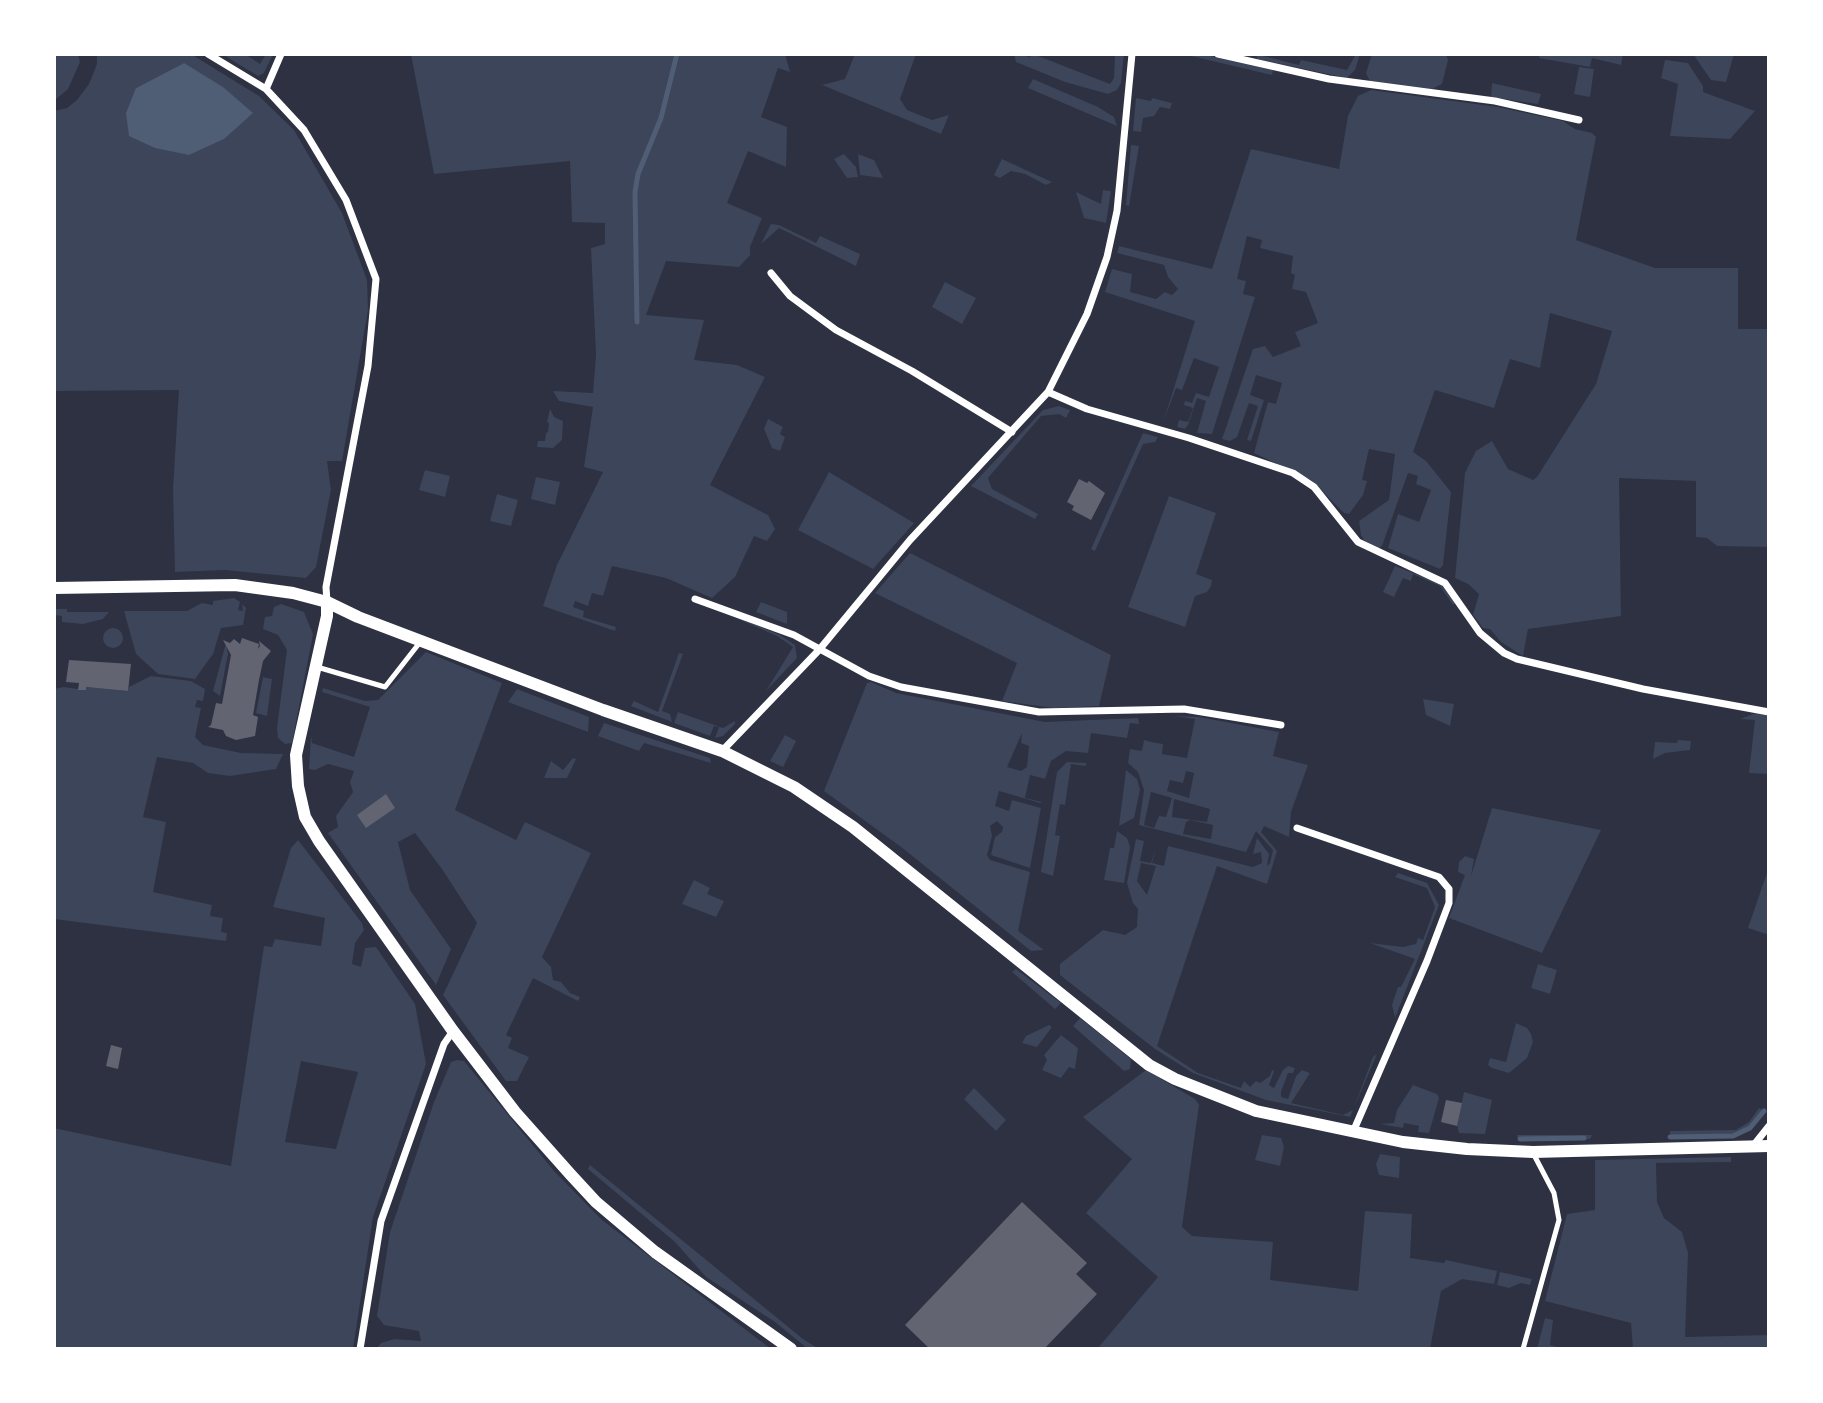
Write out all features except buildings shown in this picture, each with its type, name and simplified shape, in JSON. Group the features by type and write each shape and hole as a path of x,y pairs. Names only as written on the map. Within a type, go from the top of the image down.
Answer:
{"street":[{"path":"208,54 266,89 304,130 325,160 346,200 376,279 368,366 327,580 327,616 296,755 298,786 305,817 319,841 453,1031 515,1112 596,1202 655,1252 791,1349"},
{"path":"266,89 281,54"},
{"path":"722,751 819,650 910,540 1048,392 1087,314 1110,245 1117,211 1132,54"},
{"path":"1218,54 1329,79 1494,101 1579,120"},
{"path":"771,273 790,296 836,330 912,371 1012,432"},
{"path":"1048,392 1087,409 1189,438 1293,473 1314,487 1357,542 1445,583 1480,633 1504,653 1517,659 1643,689 1769,712"},
{"path":"54,588 257,586 327,602 603,710 722,751 794,787 853,827 1149,1065 1196,1088 1256,1111 1353,1132 1467,1149 1533,1152 1769,1146"},
{"path":"695,598 794,635 869,676 901,687 1038,712 1184,709 1281,726"},
{"path":"1297,828 1438,877 1449,889 1449,903 1427,961 1353,1132"},
{"path":"360,1349 381,1221 444,1044 453,1031"},
{"path":"1753,1147 1769,1126"}],"lane":[{"path":"317,667 385,687 421,641"},
{"path":"1523,1349 1559,1220 1554,1193 1533,1152"}],"shaded area":[{"path":"54,54 78,54 80,62 68,89 54,101"},
{"path":"97,54 191,54 259,96 294,130 342,213 367,280 368,310 342,461 327,461 331,490 316,567 306,578 225,570 175,572 173,489 179,390 54,391 54,111 67,108 77,100 89,84 97,64","holes":["184,63 155,148 136,88"]},
{"path":"222,54 245,54 260,64 266,54 273,54 264,73 258,76"},
{"path":"411,54 785,54 790,72 778,68 761,117 787,127 786,167 748,151 727,203 762,218 750,247 750,255 739,267 666,261 646,315 704,320 694,360 737,365 765,377 710,485 768,515 775,529 767,541 754,536 735,577 712,598 666,578 612,566 603,596 592,593 588,606 575,601 573,607 584,611 583,617 616,627 615,631 543,606 557,565 603,472 584,467 593,407 559,401 553,391 593,393 596,355 591,248 605,244 605,223 572,222 570,161 434,174"},
{"path":"855,54 916,54 900,99 907,110 932,120 949,115 941,134 822,85 845,79"},
{"path":"1014,54 1030,57 1033,54 1110,84 1114,78 1115,55 1124,54 1121,83 1117,90 1108,94 1065,82 1016,62"},
{"path":"1203,54 1273,70 1272,75 1187,55"},
{"path":"1256,54 1299,65 1301,60 1347,70 1356,54 1360,54 1355,70 1347,78 1257,59"},
{"path":"1372,54 1446,54 1448,60 1442,84 1432,89 1370,81 1366,73"},
{"path":"1540,54 1623,54 1621,65 1592,58 1590,67 1539,58"},
{"path":"1693,54 1734,54 1726,82 1711,80"},
{"path":"1665,60 1688,63 1703,86 1703,92 1755,111 1730,139 1670,136 1678,84 1661,78"},
{"path":"184,63 223,87 253,113 224,139 189,155 155,148 129,136 126,113 136,88"},
{"path":"1579,67 1594,69 1590,97 1574,94"},
{"path":"1033,79 1098,107 1114,117 1117,126 1028,88"},
{"path":"1492,83 1541,94 1538,104 1491,97"},
{"path":"1371,90 1498,107 1563,121 1575,129 1592,133 1596,137 1576,240 1655,268 1738,268 1738,329 1769,329 1769,547 1717,546 1707,538 1696,537 1696,481 1619,478 1621,616 1528,629 1523,656 1501,642 1490,629 1483,628 1473,615 1479,594 1468,584 1455,578 1465,473 1476,451 1492,441 1508,469 1533,480 1537,477 1596,384 1612,331 1550,313 1540,368 1510,359 1494,408 1435,390 1413,452 1426,461 1451,492 1443,565 1440,569 1388,548 1398,514 1419,522 1431,490 1416,484 1418,476 1408,473 1382,546 1378,549 1361,535 1359,521 1389,500 1395,454 1369,449 1362,480 1367,481 1363,495 1349,514 1344,513 1311,480 1254,453 1268,402 1276,404 1282,383 1256,375 1250,395 1264,400 1251,441 1247,440 1258,406 1249,403 1237,437 1230,441 1222,439 1253,349 1265,346 1273,357 1301,346 1295,332 1318,323 1306,292 1292,289 1295,275 1291,273 1293,256 1260,248 1262,240 1247,236 1237,279 1246,281 1243,294 1255,297 1212,434 1197,433 1206,401 1197,398 1188,425 1185,429 1177,427 1179,420 1188,422 1193,408 1184,405 1185,401 1192,403 1196,393 1209,397 1219,367 1194,358 1182,390 1176,388 1163,423 1195,321 1105,292 1112,269 1132,274 1130,292 1156,299 1165,292 1172,295 1178,289 1168,277 1164,265 1117,253 1119,246 1212,269 1251,149 1339,169 1348,116 1358,96"},
{"path":"1136,98 1151,101 1152,98 1172,103 1170,109 1160,107 1154,116 1143,118 1141,132 1133,131"},
{"path":"1131,145 1139,146 1129,206 1126,205"},
{"path":"844,154 856,167 858,177 847,178 834,159"},
{"path":"858,154 874,160 883,178 860,175"},
{"path":"1002,159 1052,182 1046,185 1025,174 1011,171 1000,178 994,175"},
{"path":"1103,190 1111,191 1106,223 1084,218 1076,192 1101,204"},
{"path":"771,224 779,225 816,243 820,236 860,254 856,266 779,228 761,244"},
{"path":"945,282 976,298 962,324 932,307"},
{"path":"1059,406 1070,410 1066,418 1059,414 1041,416 988,478 992,489 1038,514 1035,519 971,486 1043,410"},
{"path":"550,409 554,417 563,421 562,440 553,448 537,447 538,441 545,441"},
{"path":"768,419 783,427 780,434 785,437 780,451 772,448 764,429"},
{"path":"1143,433 1158,437 1155,442 1143,444 1095,551 1091,549"},
{"path":"425,470 450,476 445,497 419,490"},
{"path":"829,472 914,523 873,569 798,530"},
{"path":"536,477 560,482 555,505 531,499"},
{"path":"497,494 518,500 511,526 490,521"},
{"path":"1169,496 1216,513 1196,574 1212,580 1211,586 1207,592 1195,596 1185,627 1128,607"},
{"path":"910,553 1111,655 1099,706 1054,708 1002,701 1017,663 875,593"},
{"path":"1395,566 1434,581 1442,586 1455,603 1453,605 1440,586 1413,574 1411,581 1403,578 1394,597 1383,592"},
{"path":"234,598 240,602 238,610 243,611 242,604 246,608 243,625 221,628 213,654 195,679 158,674 136,654 124,611 187,611 202,603 213,605 213,601"},
{"path":"761,602 787,612 787,624 756,612"},
{"path":"281,604 304,612 313,634 292,743 285,744 278,738 277,728 287,650 278,635 263,629 265,617 272,616 274,607"},
{"path":"54,609 67,609 67,612 109,612 103,619 83,624 62,622 62,616 54,615"},
{"path":"718,610 780,635 795,645 797,658 766,691 793,647 777,636"},
{"path":"109,628 117,628 123,638 117,648 109,648 103,642 103,634"},
{"path":"226,643 228,654 220,696 213,691"},
{"path":"426,652 502,683 455,810 516,840 525,822 591,853 542,957 551,967 553,980 561,982 570,993 580,997 578,1001 533,978 506,1035 512,1038 508,1048 529,1057 517,1081 506,1081 443,995 477,923 442,869 415,833 398,842 410,890 451,949 436,985 328,833 338,827 336,816 353,792 350,782 354,771 328,764 315,770 309,769 311,735 312,743 354,757 370,707 322,692 323,688 365,701 378,700"},
{"path":"679,653 683,654 662,711 670,714 672,722 631,706 634,701 658,712"},
{"path":"151,676 191,681 205,689 203,701 197,700 195,707 201,708 195,737 203,745 241,753 283,754 276,769 230,776 208,773 193,763 157,757 143,817 166,822 153,892 212,905 210,916 223,918 221,932 227,933 226,941 54,919 54,689 64,687 85,690 86,687 128,691 129,687"},
{"path":"263,677 272,679 267,716 256,713"},
{"path":"871,682 896,693 1045,722 1138,718 1139,724 1130,723 1127,738 1091,733 1088,753 1066,751 1051,761 1045,779 1030,775 1025,798 1042,802 1040,803 999,791 995,806 1009,811 1012,800 1041,808 1030,868 991,855 995,837 1002,832 1003,827 997,821 990,826 992,836 987,855 990,860 1030,872 1018,931 1044,950 1031,951 901,847 824,791 867,683","holes":["1022,733 1021,743 1029,746 1027,767 1021,771 1007,767"]},
{"path":"517,689 589,717 588,732 508,702"},
{"path":"1423,699 1454,704 1450,726 1426,715"},
{"path":"678,712 723,728 735,721 735,724 723,736 715,738 719,727 714,726 710,736 674,723"},
{"path":"1756,713 1769,715 1769,774 1749,773 1755,720 1740,719"},
{"path":"1174,716 1199,717 1279,732 1273,756 1308,765 1291,812 1289,837 1264,826 1261,832 1277,851 1267,884 1217,866 1157,1046 1198,1073 1241,1088 1244,1081 1250,1087 1256,1081 1260,1083 1270,1076 1272,1070 1274,1071 1269,1085 1274,1088 1283,1070 1288,1066 1295,1068 1293,1073 1288,1073 1281,1092 1281,1097 1288,1099 1296,1076 1302,1070 1310,1073 1291,1103 1343,1115 1353,1110 1350,1117 1266,1100 1193,1073 1155,1049 1060,975 1060,964 1103,930 1125,935 1137,927 1138,909 1133,903 1127,883 1136,839 1144,841 1140,861 1151,863 1156,847 1152,863 1164,866 1168,846 1253,867 1262,863 1261,852 1253,854 1257,838 1269,854 1267,866 1270,863 1273,850 1256,831 1246,852 1139,825 1144,790 1138,772 1128,763 1130,749 1142,751 1144,740 1163,744 1162,754 1187,758 1195,719","holes":["1186,771 1194,773 1189,798 1167,791 1170,780 1183,783","1151,792 1172,798 1166,817 1159,816 1154,828 1144,825","1174,799 1210,809 1207,822 1172,817","1190,820 1213,825 1211,839 1183,834 1186,822","1141,863 1156,866 1147,895 1137,881"]},
{"path":"604,723 710,758 711,763 644,743 639,751 598,736"},
{"path":"785,735 796,741 783,767 770,761"},
{"path":"1678,740 1691,741 1690,750 1665,753 1653,759 1655,742 1677,743"},
{"path":"573,758 576,759 567,778 544,778 551,761 563,770"},
{"path":"1067,762 1086,763 1086,766 1071,764 1065,805 1060,804 1055,835 1060,836 1053,876 1041,872 1057,772"},
{"path":"1126,770 1137,779 1140,790 1134,818 1119,826"},
{"path":"1492,808 1601,830 1542,953 1449,918 1465,875 1458,872 1459,862 1465,856 1474,859 1471,876"},
{"path":"1117,831 1127,838 1130,847 1124,883 1104,880 1110,848 1114,848"},
{"path":"298,840 362,923 364,930 355,943 352,964 361,967 365,948 376,947 415,1004 426,1064 373,1217 353,1349 54,1349 54,1128 231,1166 264,946 272,947 275,939 321,946 325,918 273,907 291,848","holes":["301,1061 358,1072 336,1149 285,1142"]},
{"path":"1769,867 1769,935 1748,928"},
{"path":"1398,873 1427,883 1439,905 1395,1018 1392,1005 1398,987 1401,987 1415,959 1370,943 1403,947 1416,944 1418,938 1423,940 1435,907 1427,888 1395,877"},
{"path":"694,880 710,888 707,894 724,901 716,917 682,904"},
{"path":"1538,964 1557,970 1550,994 1531,988"},
{"path":"1016,969 1061,1003 1055,1009 1012,972"},
{"path":"1080,1018 1131,1059 1130,1069 1124,1071 1073,1026"},
{"path":"1516,1023 1527,1028 1531,1034 1533,1042 1527,1058 1509,1073 1492,1068 1488,1065 1490,1058 1506,1062"},
{"path":"1049,1025 1052,1027 1037,1047 1022,1043 1026,1036"},
{"path":"1061,1035 1078,1048 1075,1069 1069,1067 1061,1078 1042,1070 1047,1060 1044,1055"},
{"path":"1377,1054 1353,1110 1373,1057"},
{"path":"464,1061 554,1171 602,1220 771,1349 376,1349 381,1343 394,1339 421,1341 419,1331 384,1325 377,1316 390,1232 434,1102 451,1062"},
{"path":"1146,1070 1195,1099 1199,1105 1182,1227 1192,1236 1273,1242 1270,1280 1358,1291 1365,1211 1412,1214 1410,1258 1444,1263 1446,1260 1497,1271 1494,1284 1462,1279 1441,1291 1430,1349 1097,1349 1158,1277 1086,1213 1132,1159 1083,1117"},
{"path":"1413,1085 1437,1094 1439,1098 1429,1133 1418,1132 1419,1126 1404,1123 1403,1128 1380,1124 1394,1123 1397,1110"},
{"path":"974,1088 1006,1120 996,1131 964,1099"},
{"path":"1464,1092 1492,1100 1485,1134 1459,1133 1457,1125"},
{"path":"1759,1108 1765,1111 1764,1115 1740,1134 1670,1137 1670,1131 1736,1130 1749,1122"},
{"path":"1262,1135 1281,1138 1284,1147 1280,1166 1255,1160"},
{"path":"1517,1135 1592,1135 1590,1139 1538,1141 1518,1139"},
{"path":"1380,1154 1400,1157 1399,1178 1379,1175 1376,1164"},
{"path":"1731,1157 1731,1162 1656,1163 1657,1202 1664,1218 1682,1232 1688,1253 1685,1337 1769,1335 1769,1349 1633,1349 1631,1323 1545,1301 1567,1214 1595,1210 1595,1160"},
{"path":"590,1165 803,1339 819,1349 808,1349 775,1322 706,1277 675,1242 588,1169"},
{"path":"1500,1272 1532,1279 1530,1285 1521,1283 1509,1288 1497,1285"},
{"path":"1545,1318 1553,1320 1550,1345 1565,1349 1537,1349"}],"waterway":[{"path":"637,322 635,192 638,174 661,118 677,54"},
{"path":"1670,1137 1733,1136 1750,1128 1764,1111"},
{"path":"1520,1139 1584,1138"}]}
